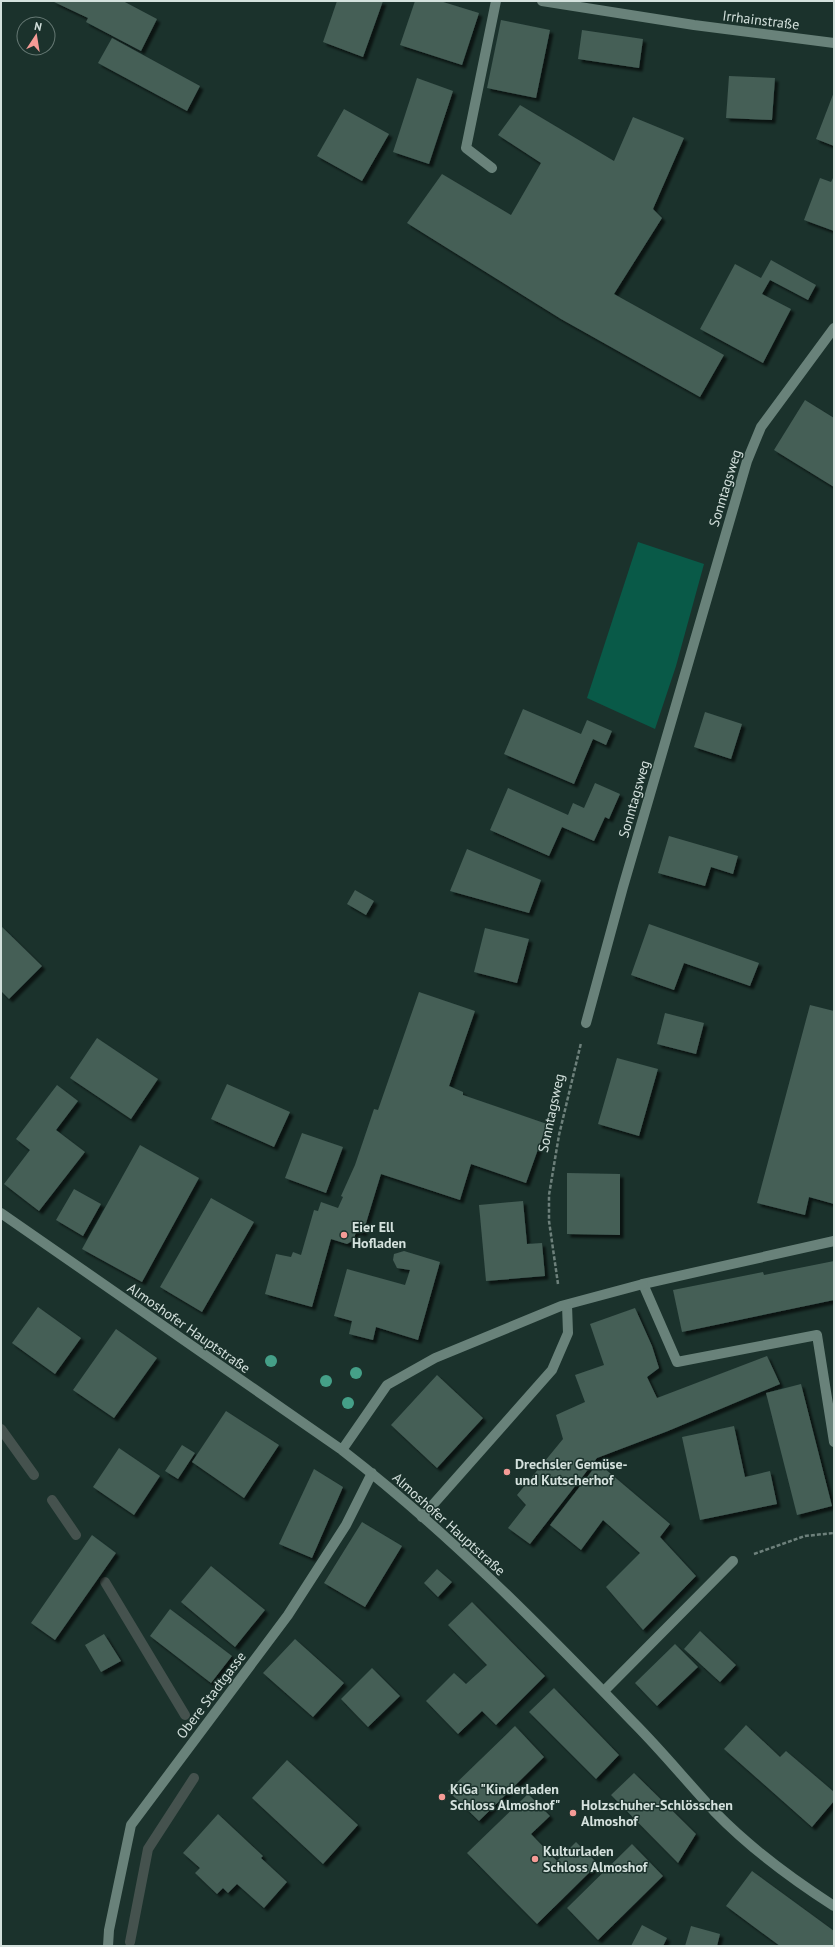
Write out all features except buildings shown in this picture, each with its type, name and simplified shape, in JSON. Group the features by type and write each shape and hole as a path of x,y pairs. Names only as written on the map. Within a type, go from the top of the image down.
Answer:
{"street":[{"path":"492,168 466,148 496,1"},
{"name":"Irrhainstraße","path":"542,1 694,25 834,43"},
{"name":"Sonntagsweg","path":"586,1023 625,880 747,461 762,427 834,328"},
{"name":"Almoshofer Hauptstraße","path":"1,1213 342,1450 372,1473 475,1564 604,1691 652,1741 716,1812 749,1844 814,1893 834,1906"},
{"path":"342,1450 387,1385 435,1358 564,1305 643,1284 834,1241"},
{"path":"643,1284 677,1362 817,1335 834,1442"},
{"path":"422,1517 552,1370 568,1332 564,1305"},
{"name":"Obere Stadtgasse","path":"108,1946 109,1930 131,1825 288,1615 346,1525 372,1473"},
{"path":"604,1691 733,1561"}],"path":[{"name":"Sonntagsweg","path":"564,1305 549,1221 549,1195 559,1135 586,1023"},
{"path":"733,1561 806,1536 834,1533"}],"green space":[{"path":"638,542 704,564 676,666 655,729 587,698"}],"waterway":[{"path":"1,1429 34,1475"},
{"path":"52,1500 76,1535"},
{"path":"105,1582 185,1715"},
{"path":"130,1942 148,1849 194,1778"}],"place":[{"name":"Eier Ell Hofladen","path":"344,1235"},
{"name":"Drechsler Gemüse- und Kutscherhof","path":"507,1472"},
{"name":"KiGa \"Kinderladen Schloss Almoshof\"","path":"442,1797"},
{"name":"Holzschuher-Schlösschen Almoshof","path":"573,1813"},
{"name":"Kulturladen Schloss Almoshof","path":"535,1859"}]}
